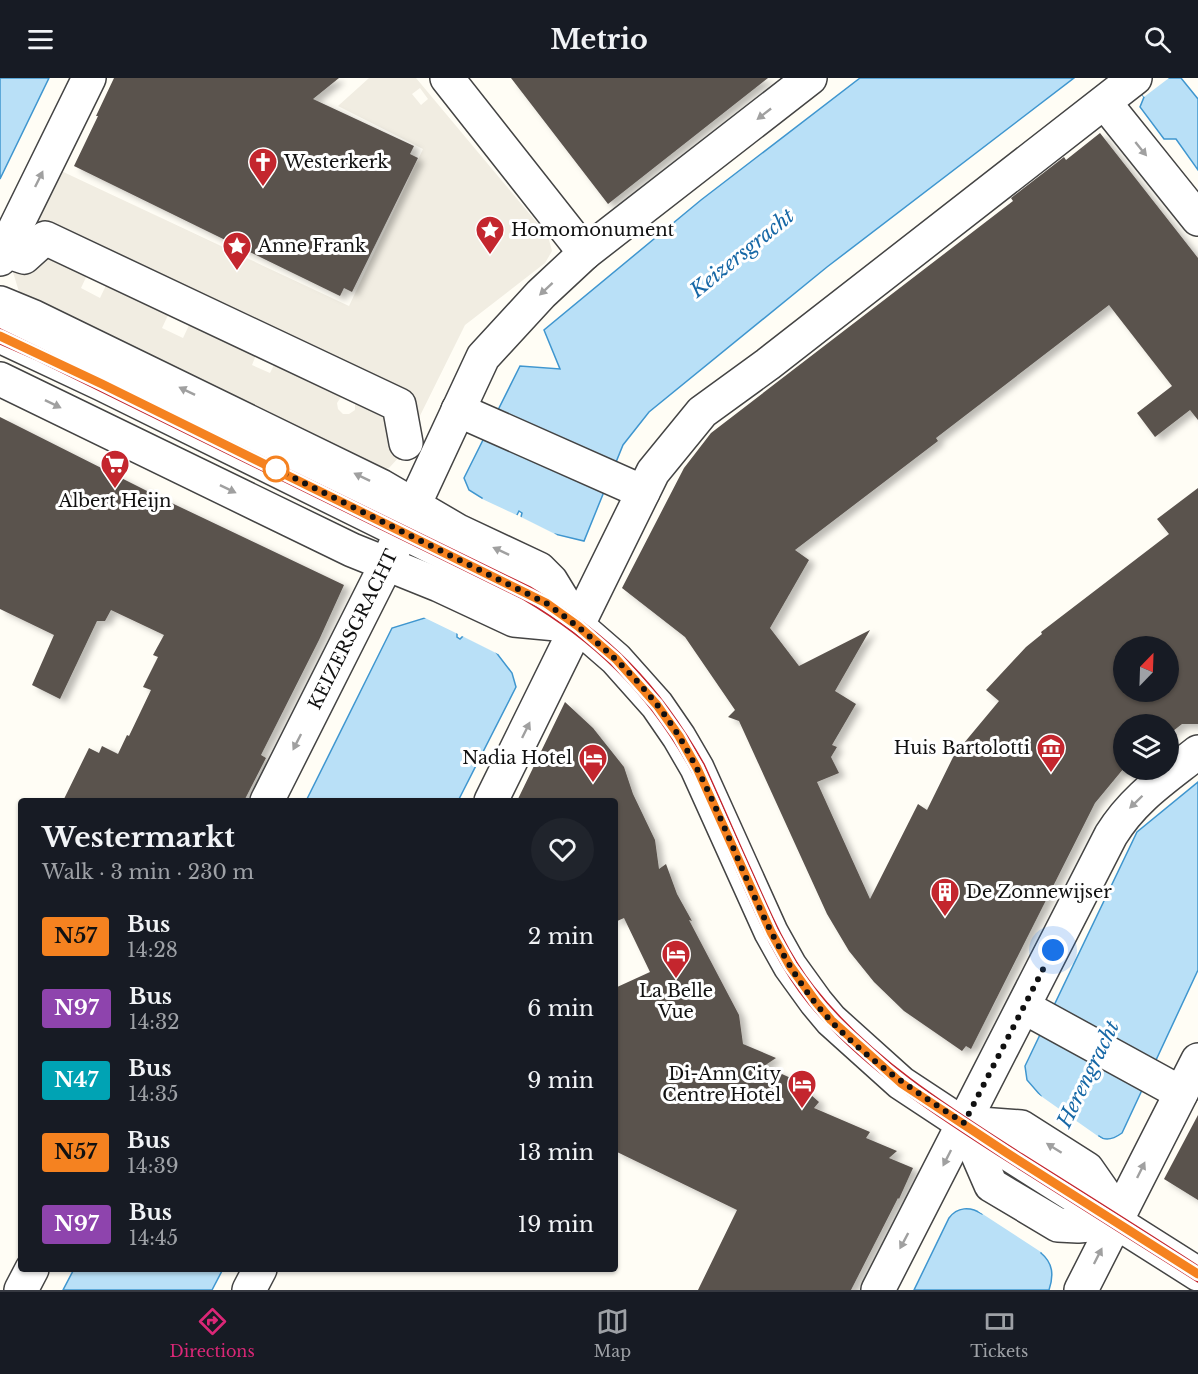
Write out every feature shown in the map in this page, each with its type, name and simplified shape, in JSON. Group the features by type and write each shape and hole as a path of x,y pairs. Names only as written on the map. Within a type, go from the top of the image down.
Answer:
{"street":[{"path":"89,78 10,213 7,257 24,257 45,238 399,405 406,443"},
{"path":"447,78 585,253"},
{"name":"KEIZERSGRACHT","path":"269,798 387,563 483,357 541,294 585,253 810,78"},
{"path":"492,798 653,472 702,412 777,357 1121,89 1198,219"},
{"path":"0,303 44,322 360,476 451,558 526,594 578,626 636,680 679,736 697,768 771,932 790,966 831,1020 901,1083 964,1123 1014,1140 1080,1182 1103,1192 1115,1222 1198,1274"},
{"path":"0,336 407,518"},
{"path":"0,379 352,550 387,563 451,558 526,594"},
{"path":"458,410 643,492"},
{"path":"526,594 551,581 578,626"},
{"path":"878,1290 964,1123 1036,1013 1106,846 1123,816 1137,800 1198,752"},
{"path":"1036,1013 1181,1093"},
{"path":"1081,1290 1198,1060"},
{"path":"964,1123 991,1185 1058,1225 1078,1226 1115,1222"},
{"path":"21,1290 30,1272"},
{"path":"249,1290 258,1272"}],"shaded area":[{"path":"369,78 416,78 548,236 552,251 545,263 465,325 400,456 389,468 379,470 20,295 12,269 57,169 349,306 423,149 338,106","holes":["420,88 428,99 421,105 412,94","89,271 109,279 100,298 81,288","170,311 191,321 183,338 162,328","256,355 274,365 270,373 252,365","347,395 355,401 355,410 349,414 343,414 338,409 337,403 341,397"]}],"water":[{"path":"0,78 49,78 0,179"},
{"name":"Keizersgracht","path":"860,78 1074,78 827,267 649,412 623,445 584,541 555,534 495,651 512,673 516,687 460,798 307,798 392,628 425,618 482,498 469,490 464,478 520,366 560,369 544,330 701,200","holes":["519,511 522,513 463,636 460,639 457,633"]},
{"path":"1130,78 1181,78 1198,99 1198,170 1176,139 1164,139 1140,107 1144,97"},
{"name":"Herengracht","path":"1198,782 1198,970 1122,1133 1110,1139 1099,1136 1041,1253 1048,1261 1051,1270 1052,1279 1049,1290 914,1290 952,1214 964,1209 982,1214 1041,1096 1027,1080 1025,1066 1137,832"},
{"path":"72,1272 221,1272 212,1290 63,1290"}],"pier":[{"path":"1130,78 1169,78 1144,97"},
{"path":"480,498 557,535 498,654 423,617"},
{"path":"1038,1094 1102,1139 1044,1254 978,1211 981,1210"}],"building":[{"name":"Westerkerk","path":"114,78 339,78 313,99 414,146 410,154 418,158 352,292 344,288 340,296 74,166"},
{"path":"511,78 768,78 608,204"},
{"path":"1100,133 1198,258 1198,420 1190,410 1155,437 1137,413 1172,386 1109,305 936,438 938,441 795,550 809,560 770,628 799,666 870,630 835,691 856,704 832,745 837,747 831,757 839,773 817,782 870,899 918,804 927,810 961,741 964,743 999,701 986,690 1026,647 1042,634 1041,632 1169,534 1157,519 1198,488 1198,724 1182,724 1179,726 1179,714 1113,714 1114,780 1095,803 971,1049 966,1046 962,1051 904,1011 874,982 849,951 827,914 739,721 728,717 735,710 685,637 622,588 684,468 711,433 1013,201 1011,198 1064,157 1066,160"},
{"path":"0,417 159,497 344,585 261,755 266,758 246,798 64,798 89,748 99,753 102,746 118,754 127,735 129,736 151,690 143,687 158,657 153,655 164,635 111,610 105,621 97,621 60,699 32,685 54,635 0,609"},
{"path":"565,702 593,728 624,767 633,794 655,840 659,869 666,864 677,894 692,921 689,920 739,1015 743,1044 776,1058 764,1066 793,1079 819,1102 814,1108 870,1132 866,1138 897,1151 889,1158 913,1168 851,1290 698,1290 737,1210 618,1152 618,987 650,972 624,918 618,921 618,798 518,798"},
{"path":"1198,1115 1198,1200 1164,1179"}],"tram line":[{"path":"0,329 530,587 584,624 630,663 650,685 687,735 704,764 788,948 814,987 836,1012 884,1058 938,1099 1198,1266"},
{"path":"0,344 37,360 523,599 573,632 616,669 670,735 700,787 777,956 797,989 831,1029 855,1052 934,1113 1198,1282"}],"bus line":[{"name":"N57","path":"0,336 546,603 578,626 636,680 679,736 697,768 771,932 790,966 831,1020 901,1083 1198,1274"}],"place":[{"name":"Westerkerk","path":"263,188"},
{"name":"Homomonument","path":"490,256"},
{"name":"Anne Frank","path":"237,272"},
{"name":"Albert Heijn","path":"115,490"},
{"name":"Huis Bartolotti","path":"1051,774"},
{"name":"Nadia Hotel","path":"593,784"},
{"name":"De Zonnewijser","path":"945,918"},
{"name":"La Belle Vue","path":"676,980"},
{"name":"Di-Ann City Centre Hotel","path":"802,1110"}],"route":[{"path":"276,469 546,603 578,626 616,659 657,705 679,736 697,768 771,932 790,966 816,1002 831,1020 901,1083 964,1123 1053,950"}]}
